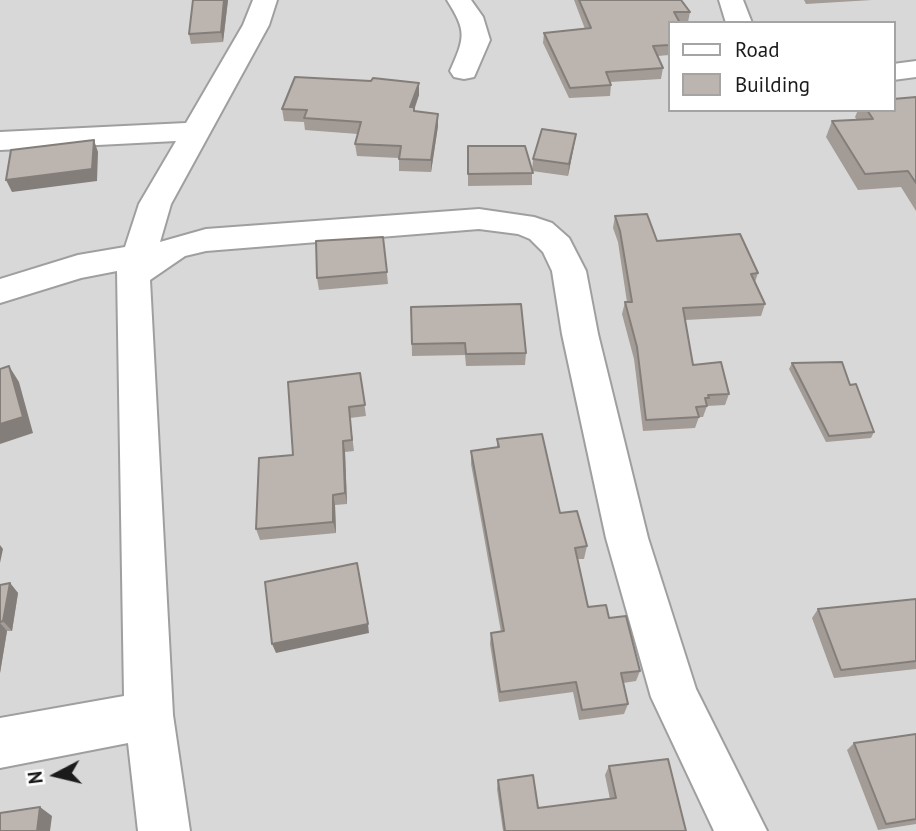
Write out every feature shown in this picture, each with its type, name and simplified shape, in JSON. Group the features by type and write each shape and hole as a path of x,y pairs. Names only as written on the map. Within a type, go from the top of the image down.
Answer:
{"street":[{"path":"164,831 149,715 136,265 155,204 256,25 265,0"},
{"path":"459,0 470,17 477,40 464,71"},
{"path":"731,0 738,21"},
{"path":"895,72 916,69"},
{"path":"0,141 196,131"},
{"path":"0,291 78,267 136,265 174,248 206,240 480,219 523,224 541,231 557,246 569,271 580,334 627,538 675,697 741,831"},
{"path":"0,743 149,715"}],"shaded area":[{"path":"0,0 916,0 916,831 0,831"}],"building":[{"path":"193,0 224,0 221,32 189,34"},
{"path":"579,0 681,0 690,12 674,12 679,21 668,21 668,45 653,46 663,68 606,72 611,85 570,88 544,33 591,28"},
{"path":"295,77 371,81 373,78 419,83 410,107 414,107 414,111 438,114 431,160 399,159 401,146 355,144 361,122 304,118 307,110 282,109"},
{"path":"916,97 916,183 908,171 865,174 832,121 873,119 868,112 895,112 895,99"},
{"path":"542,129 576,134 569,164 533,159"},
{"path":"94,140 92,169 6,180 11,150"},
{"path":"468,146 525,146 533,173 468,174"},
{"path":"647,214 657,241 740,234 758,273 751,274 765,304 683,308 693,365 721,362 729,394 708,395 709,398 705,398 707,406 696,407 699,417 646,420 637,347 625,302 632,302 615,216"},
{"path":"383,237 387,272 317,278 316,241"},
{"path":"521,304 526,353 466,354 465,343 412,344 411,307"},
{"path":"842,362 850,385 856,384 874,432 829,436 792,363"},
{"path":"9,366 23,417 0,424 0,369"},
{"path":"360,373 365,405 349,407 352,440 343,441 345,493 333,495 333,522 256,529 259,458 293,455 288,382"},
{"path":"542,434 560,513 577,511 587,546 575,548 588,607 606,605 609,618 626,616 640,671 621,673 628,704 582,710 576,682 500,692 491,633 504,631 471,451 499,447 497,439"},
{"path":"357,563 368,624 272,644 265,582"},
{"path":"10,583 3,621 0,622 0,585"},
{"path":"916,599 916,661 841,670 818,609"},
{"path":"916,734 916,819 886,824 854,743"},
{"path":"668,759 686,831 505,831 498,780 533,775 538,808 616,798 609,766"},
{"path":"40,807 37,831 0,831 0,813"}]}
